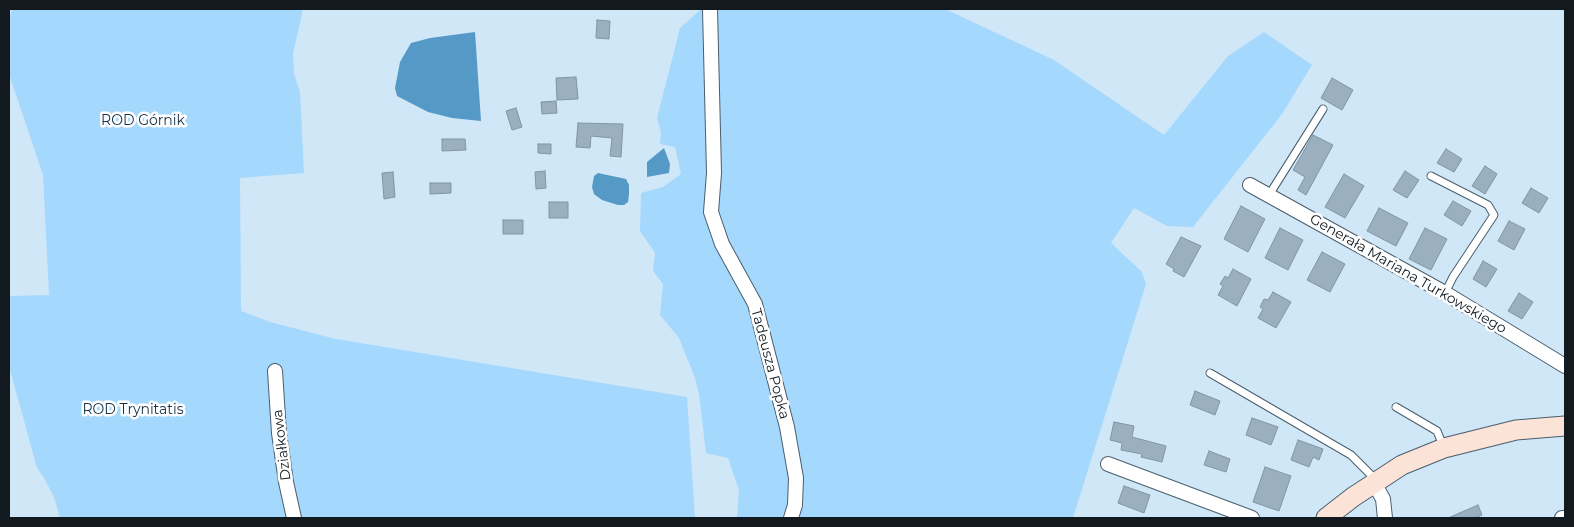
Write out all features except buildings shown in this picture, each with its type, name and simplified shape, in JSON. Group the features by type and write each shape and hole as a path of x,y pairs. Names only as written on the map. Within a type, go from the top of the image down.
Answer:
{"main road":[{"path":"1326,518 1353,497 1402,465 1444,448 1516,430 1565,426"}],"street":[{"name":"Tadeusza Popka","path":"710,9 714,173 712,212 722,244 755,304 758,313 787,427 796,478 795,505 791,518"},
{"name":"Generała Mariana Turkowskiego","path":"1250,185 1445,294 1565,366"},
{"name":"Działkowa","path":"275,371 279,433 286,482 294,518"},
{"path":"1108,464 1252,518"},
{"path":"1374,483 1383,499 1385,518"}],"lane":[{"path":"1269,195 1323,109"},
{"path":"1430,176 1488,205 1494,215 1453,277 1445,294"},
{"path":"1210,373 1351,455 1374,483"},
{"path":"1396,406 1437,431 1444,448"}],"green space":[{"name":"ROD Trynitatis","path":"12,9 303,9 293,54 294,74 300,92 304,173 240,178 241,311 270,322 336,339 687,397 695,518 60,518 54,497 37,468 9,366 9,296 49,295 43,175 9,74 9,19"},
{"path":"701,9 945,9 1054,60 1164,135 1228,56 1264,32 1312,65 1282,114 1193,227 1167,226 1134,208 1111,243 1142,272 1146,284 1073,518 737,518 739,490 728,458 706,453 699,394 695,378 679,338 660,315 663,284 653,271 655,253 640,231 641,193 663,187 681,174 675,147 660,144 661,132 657,118 680,28"}],"shaded area":[{"path":"475,32 481,121 452,118 428,112 397,96 395,88 400,62 411,43 430,38"},
{"path":"664,148 670,164 669,173 647,177 647,162"},
{"path":"598,173 626,179 629,185 628,202 624,205 618,205 602,200 594,194 592,187 594,176"}],"park label":[{"name":"ROD Górnik","path":"143,121"}]}
